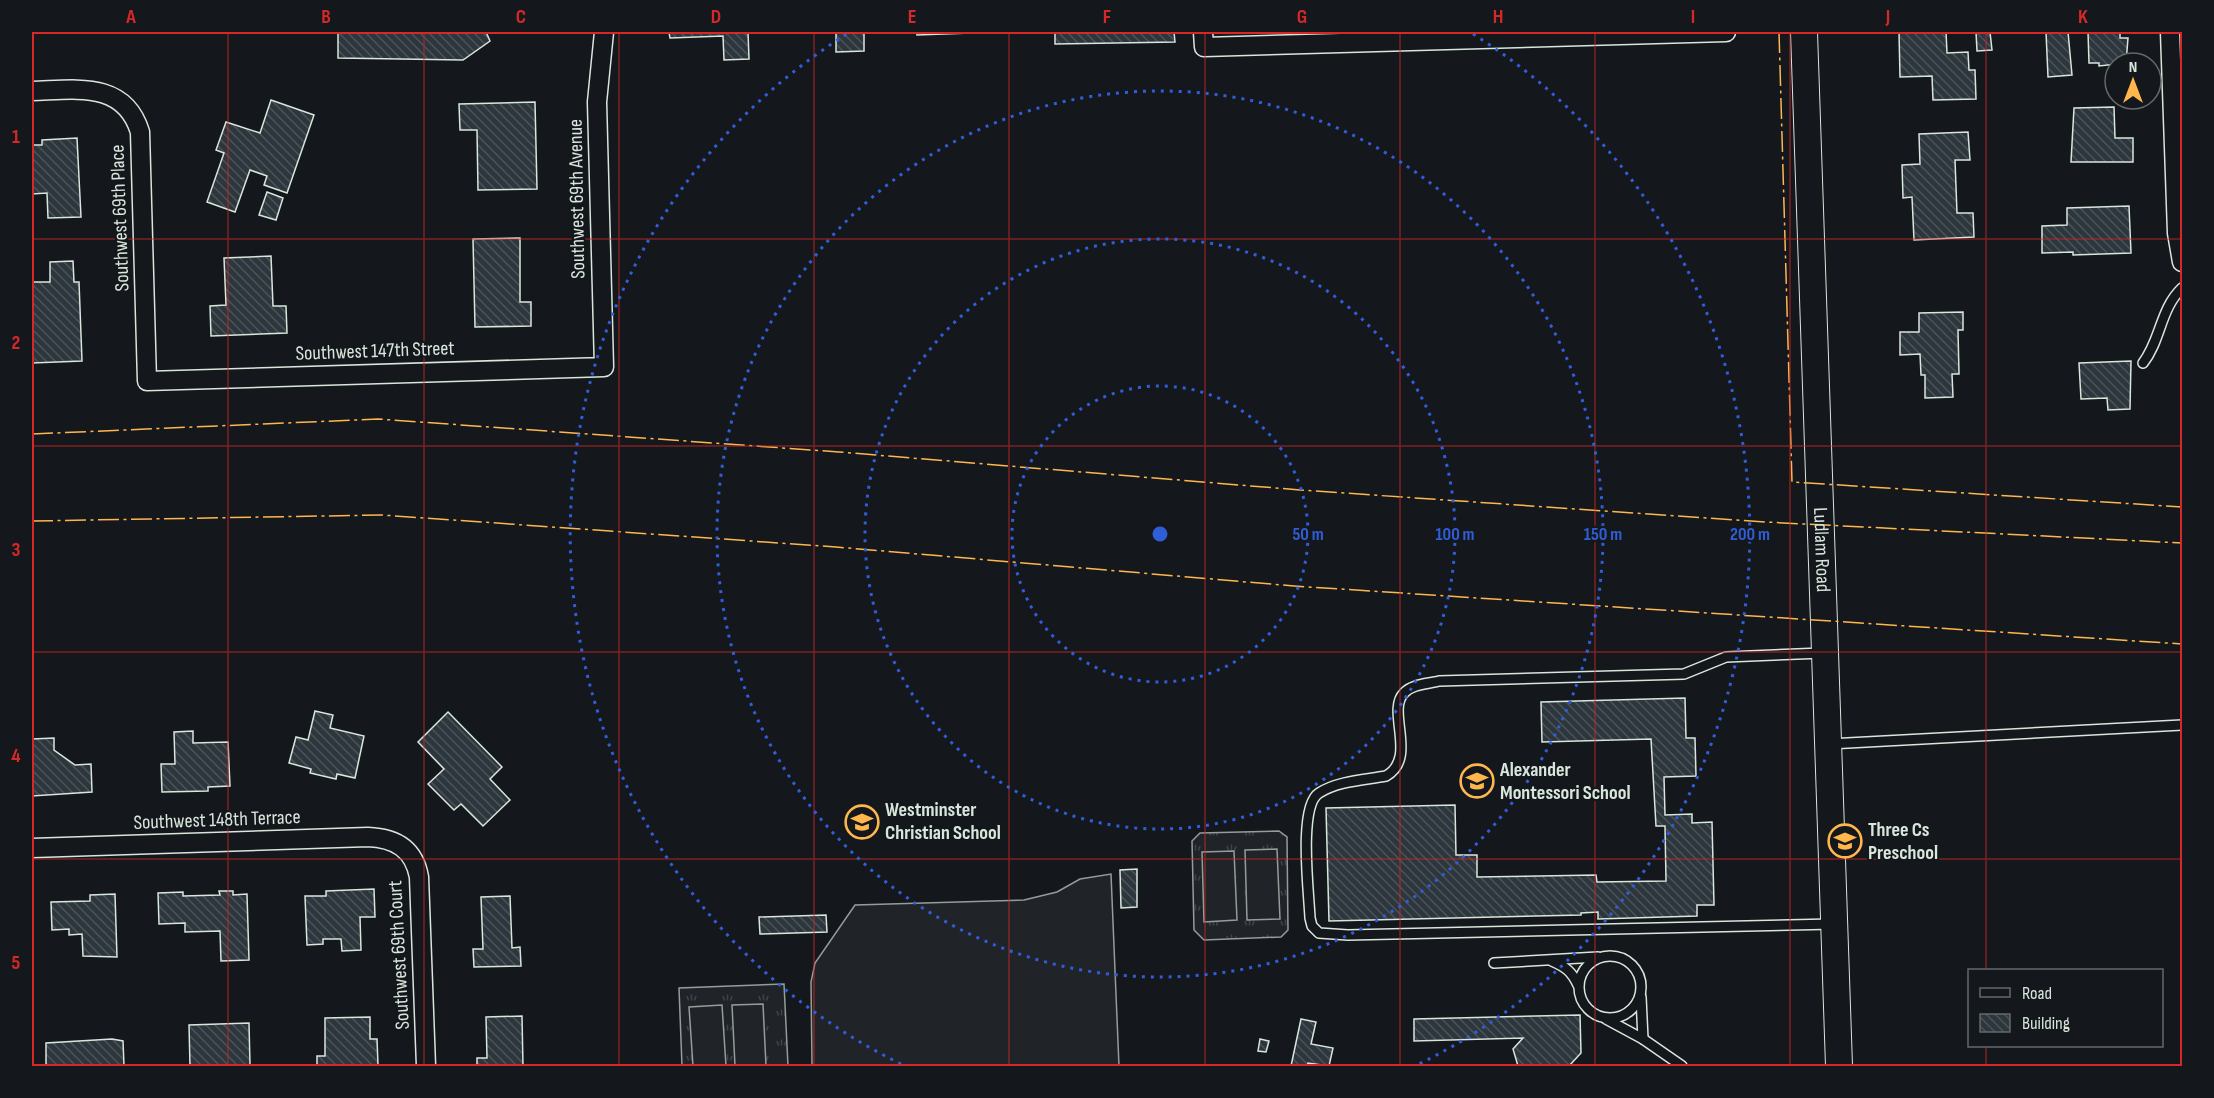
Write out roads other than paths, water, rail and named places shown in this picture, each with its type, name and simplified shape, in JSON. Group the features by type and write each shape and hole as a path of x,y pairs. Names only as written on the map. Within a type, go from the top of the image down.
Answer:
{"street":[{"name":"Southwest 69th Avenue","path":"604,32 597,102 604,367"},
{"path":"1203,39 1726,32"},
{"name":"Ludlam Road","path":"1804,32 1839,1066"},
{"path":"2170,32 2177,233 2182,262"},
{"name":"Southwest 69th Place","path":"32,91 81,90 121,100 133,115 140,132 147,381"},
{"name":"Southwest 147th Street","path":"147,381 604,367"},
{"name":"Southwest 148th Terrace","path":"32,848 368,837 386,839 403,846"},
{"name":"Southwest 69th Court","path":"403,846 414,859 419,877 426,1066"}],"lane":[{"path":"2143,363 2153,350 2166,310 2182,288"},
{"path":"1826,653 1726,657 1683,674 1439,681 1412,687 1399,701 1401,748 1392,771 1386,776 1337,786 1318,793 1311,801 1306,820 1310,918 1319,933 1360,935 1833,924"},
{"path":"1828,744 2182,725"},
{"path":"1579,987 1585,968 1603,957"},
{"path":"1494,963 1603,957 1623,959 1637,972 1641,991 1643,1039"},
{"path":"1547,960 1565,966 1573,974 1586,1007 1643,1039 1682,1066"},
{"path":"1604,1017 1624,1015 1632,1009 1641,991"}],"place":[{"name":"Alexander Montessori School","path":"1477,781"},
{"name":"Westminster Christian School","path":"862,822"},
{"name":"Three Cs Preschool","path":"1845,841"}]}
